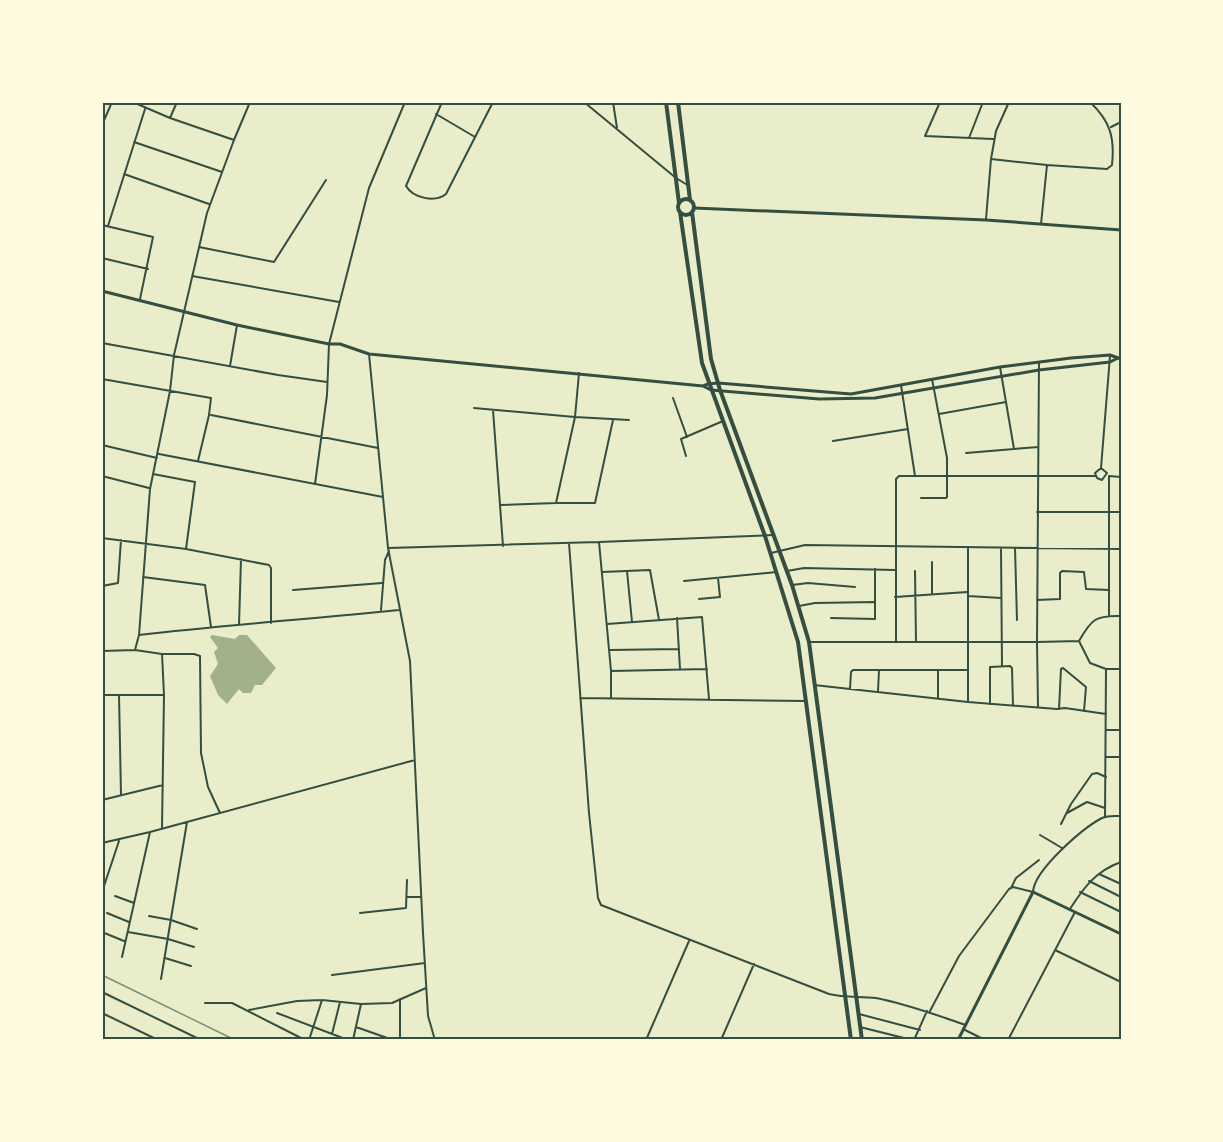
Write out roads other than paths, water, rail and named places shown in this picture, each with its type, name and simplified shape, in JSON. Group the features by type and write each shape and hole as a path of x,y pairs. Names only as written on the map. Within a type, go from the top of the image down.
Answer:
{"highway":[{"path":"666,102 678,208 702,363 765,536 798,642 852,1040"},
{"path":"678,102 711,359 720,390 792,585 808,642 862,1040"},
{"path":"679,203 683,200 690,200"},
{"path":"680,212 687,215 693,210"},
{"path":"805,693 815,693"}],"street":[{"path":"102,125 112,102"},
{"path":"134,102 170,118 234,140"},
{"path":"170,118 177,102"},
{"path":"135,650 139,635 150,489 170,391 174,355 183,311 210,205 250,102"},
{"path":"315,484 322,438 329,344 369,188 405,102"},
{"path":"441,103 406,185 408,190 430,200 445,196 494,102"},
{"path":"584,102 688,186"},
{"path":"613,102 617,128"},
{"path":"940,102 925,136 994,139"},
{"path":"969,138 983,102"},
{"path":"986,220 994,139 1009,102"},
{"path":"992,159 1110,168 1113,159 1111,127 1106,118 1090,102"},
{"path":"108,226 146,108"},
{"path":"436,114 475,137"},
{"path":"1111,127 1121,122"},
{"path":"134,142 222,172"},
{"path":"1041,224 1047,165"},
{"path":"124,174 210,205"},
{"path":"199,247 274,262 326,180"},
{"path":"693,210 986,220 1121,230"},
{"path":"102,225 153,237 140,302"},
{"path":"102,258 148,269"},
{"path":"192,276 339,302"},
{"path":"102,291 237,325 329,344 340,344 369,354 703,386 711,390 849,400 903,394 1002,376 1120,359"},
{"path":"230,366 237,325"},
{"path":"102,343 327,382"},
{"path":"369,354 388,550 410,661 426,988 428,1016 435,1040"},
{"path":"703,386 718,383 851,394 1000,367 1110,355 1120,359"},
{"path":"1101,468 1110,355"},
{"path":"1071,358 1072,367"},
{"path":"1038,708 1039,362"},
{"path":"1000,367 1014,449"},
{"path":"556,503 575,417 579,373"},
{"path":"102,379 211,398 210,415 198,461"},
{"path":"921,498 946,498 947,458 933,379"},
{"path":"901,385 915,476"},
{"path":"673,398 687,437"},
{"path":"939,414 1006,402"},
{"path":"474,408 629,420"},
{"path":"492,410 503,546"},
{"path":"210,415 378,448"},
{"path":"500,505 595,502 613,419"},
{"path":"686,456 681,439 723,421"},
{"path":"832,441 908,429"},
{"path":"102,445 383,497"},
{"path":"966,453 1038,447"},
{"path":"1095,476 1096,470 1101,468"},
{"path":"1101,468 1108,476 1109,615"},
{"path":"153,474 195,482 186,549"},
{"path":"102,476 150,489"},
{"path":"896,642 896,479 915,476 1095,476 1099,480 1108,476 1121,477"},
{"path":"1037,512 1121,512"},
{"path":"388,550 774,535"},
{"path":"102,538 186,549 271,567 271,623"},
{"path":"102,586 118,583 121,540"},
{"path":"599,542 611,671 611,698"},
{"path":"569,543 589,813 600,902 604,908 829,994 847,998 876,998 929,1012 965,1027 985,1040"},
{"path":"771,554 780,550 805,546 1121,549"},
{"path":"968,547 968,702"},
{"path":"1001,548 1002,666"},
{"path":"1015,548 1017,620"},
{"path":"381,611 382,583 388,550"},
{"path":"239,625 241,559"},
{"path":"932,562 933,594"},
{"path":"787,571 804,568 895,570"},
{"path":"602,572 647,569 651,572 659,620"},
{"path":"831,618 874,619 875,569"},
{"path":"627,571 632,622"},
{"path":"915,571 916,642"},
{"path":"1037,600 1060,599 1060,573 1062,571 1084,572 1086,589 1109,590"},
{"path":"684,581 777,572"},
{"path":"142,577 205,585 211,627"},
{"path":"699,599 720,597 718,578"},
{"path":"293,590 382,583"},
{"path":"792,585 808,583 855,586"},
{"path":"895,597 968,594 1001,598"},
{"path":"799,606 815,603 875,602"},
{"path":"139,635 400,609"},
{"path":"1079,641 1089,623 1096,618 1109,615 1121,616"},
{"path":"606,624 702,616 709,699"},
{"path":"677,618 680,669"},
{"path":"808,642 1079,641"},
{"path":"1079,641 1090,663 1106,669 1121,669"},
{"path":"609,650 679,649"},
{"path":"102,651 135,650 200,656 201,753 208,787 220,813"},
{"path":"162,654 164,695 162,828"},
{"path":"990,704 990,667 1010,666 1012,668 1013,706"},
{"path":"1059,709 1061,669 1063,668 1086,687 1084,711"},
{"path":"611,671 707,669"},
{"path":"1105,817 1106,669"},
{"path":"878,692 879,670"},
{"path":"938,670 938,699"},
{"path":"850,689 851,671 968,670"},
{"path":"814,685 968,702 1065,708 1106,714"},
{"path":"102,695 164,695"},
{"path":"119,695 121,795"},
{"path":"580,699 806,701"},
{"path":"1106,730 1121,730"},
{"path":"1106,757 1121,757"},
{"path":"102,843 415,760"},
{"path":"1061,824 1092,774 1097,773 1106,777"},
{"path":"102,800 163,785"},
{"path":"1067,813 1087,802 1105,808"},
{"path":"958,1040 1033,892 1035,882 1062,848 1105,817 1121,816"},
{"path":"161,979 187,822"},
{"path":"122,957 150,832"},
{"path":"1040,835 1062,848"},
{"path":"102,892 120,839"},
{"path":"860,1027 913,1040 959,956 1011,888 1016,878 1039,860"},
{"path":"1070,909 1089,881 1098,873 1121,862"},
{"path":"1098,873 1121,884"},
{"path":"360,913 405,909 407,880"},
{"path":"1089,881 1121,897"},
{"path":"1011,888 1033,892 1121,934"},
{"path":"1080,892 1121,912"},
{"path":"115,896 134,903"},
{"path":"407,897 421,897"},
{"path":"1008,1040 1075,912"},
{"path":"106,913 130,922"},
{"path":"149,916 171,920 197,929"},
{"path":"102,932 126,942"},
{"path":"128,932 168,939 194,947"},
{"path":"646,1040 689,940"},
{"path":"1055,950 1121,982"},
{"path":"165,958 191,966"},
{"path":"332,975 425,963"},
{"path":"721,1040 754,964"},
{"path":"249,1010 297,1001 390,1003 426,988"},
{"path":"102,992 201,1040"},
{"path":"400,999 400,1040"},
{"path":"205,1003 229,1002 307,1040 322,1000"},
{"path":"332,1034 340,1001"},
{"path":"353,1040 361,1004"},
{"path":"102,1013 158,1040"},
{"path":"278,1013 348,1040"},
{"path":"859,1014 920,1030"},
{"path":"356,1027 393,1040"}],"railway":[{"path":"102,975 235,1040"}]}
